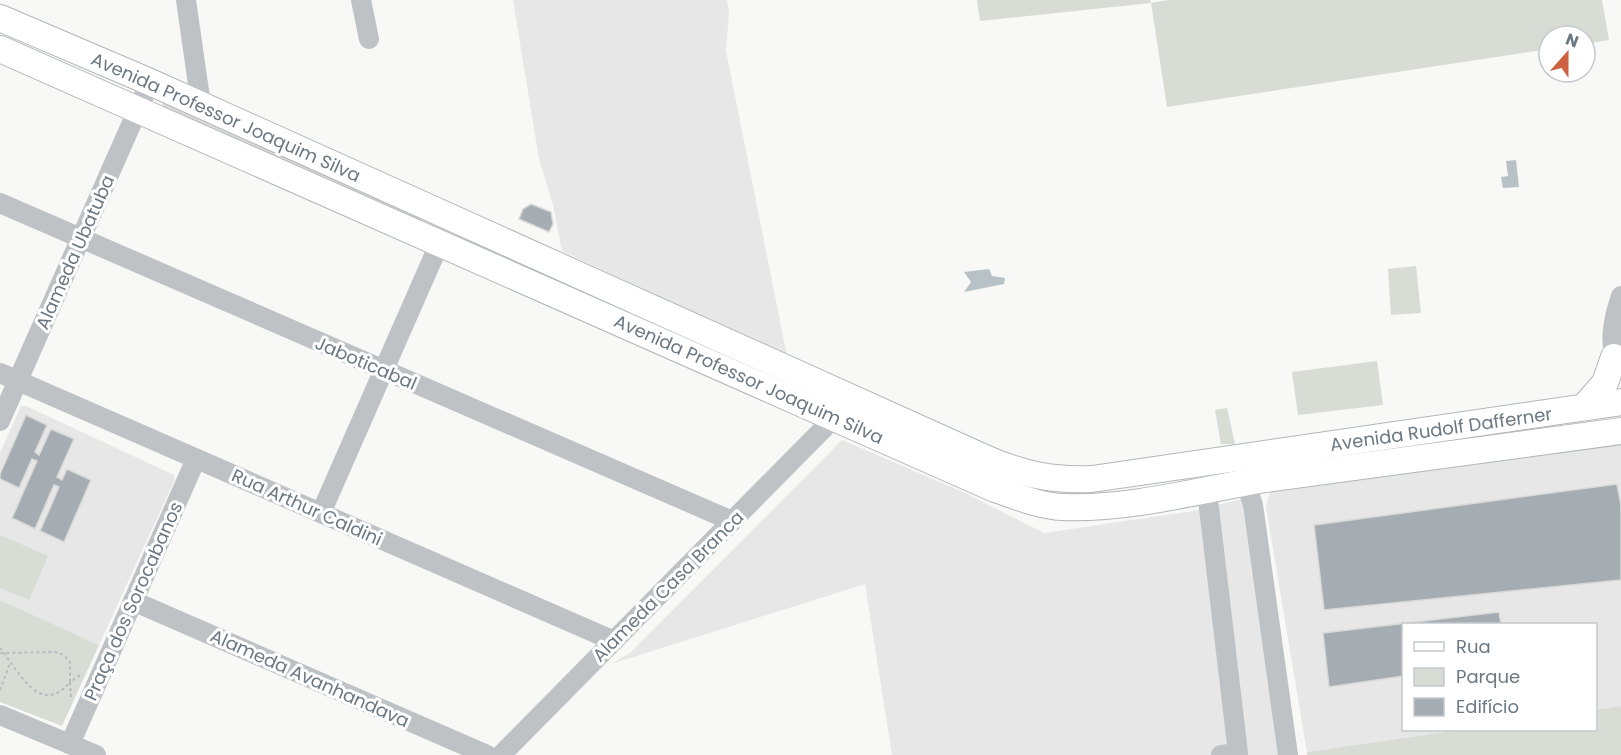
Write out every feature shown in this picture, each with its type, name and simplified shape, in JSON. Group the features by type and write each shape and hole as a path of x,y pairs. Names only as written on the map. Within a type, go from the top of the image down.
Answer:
{"main road":[{"name":"Avenida Professor Joaquim Silva","path":"0,18 150,82 1004,466 1035,476 1067,480"},
{"name":"Avenida Professor Joaquim Silva","path":"0,49 995,489 1061,507"},
{"path":"1584,407 1605,383 1617,363"},
{"name":"Avenida Rudolf Dafferner","path":"1061,507 1097,506 1207,491 1253,476 1584,407 1621,402"},
{"name":"Avenida Rudolf Dafferner","path":"1067,480 1202,464 1253,476 1621,431"}],"street":[{"path":"186,0 201,105"},
{"path":"361,0 369,39"},
{"name":"Alameda Ubatuba","path":"0,422 9,377 81,238 150,82"},
{"name":"Jaboticabal","path":"0,204 732,521"},
{"path":"321,513 450,217"},
{"path":"1617,363 1612,321 1621,296"},
{"name":"Rua Arthur Caldini","path":"9,377 614,640"},
{"name":"Alameda Casa Branca","path":"501,755 835,417"},
{"name":"Praça dos Sorocabanos","path":"70,744 196,459"},
{"path":"1202,464 1198,474 1207,491 1238,753 1221,755"},
{"path":"1253,476 1288,755"},
{"name":"Alameda Avanhandava","path":"133,601 487,755"},
{"path":"0,714 96,755"}],"path":[{"path":"0,648 2,653 10,663 40,695 49,698 63,691 70,682 70,662 61,653 2,653"},
{"path":"0,690 10,663"}],"shaded area":[{"path":"513,0 727,0 729,12 726,51 787,356 562,251 553,205 539,159"},
{"path":"1516,160 1519,187 1503,188 1501,177 1508,176 1506,161"},
{"path":"989,269 992,276 1005,278 1004,284 964,292 971,282 964,272"},
{"path":"21,406 26,406 174,475 174,481 99,645 0,600 0,453"},
{"path":"842,440 963,492 1044,533 1193,511 1242,499 1282,755 892,755 865,584 611,664 630,653"},
{"path":"1621,445 1621,706 1597,710 1597,623 1402,623 1402,731 1452,731 1307,752 1266,507 1271,487"}],"green space":[{"path":"977,0 1150,0 1151,3 980,21"},
{"path":"1168,0 1602,0 1609,40 1597,42 1597,24 1537,24 1537,51 1167,107 1151,3"},
{"path":"164,100 424,217 419,225 161,110"},
{"path":"1416,266 1421,313 1391,315 1388,269"},
{"path":"1377,361 1383,405 1298,415 1292,372"},
{"path":"1227,408 1235,444 1221,444 1215,410"},
{"path":"0,535 48,556 29,600 0,588"},
{"path":"0,600 99,645 62,726 0,702"},
{"path":"1621,706 1621,755 1307,755 1307,752 1452,731 1597,731 1597,710"}],"building":[{"path":"531,204 551,212 553,224 549,232 519,219 523,209"},
{"path":"26,415 47,425 35,452 39,455 51,429 74,439 57,477 62,480 67,469 91,480 64,542 40,531 59,487 54,485 35,529 12,518 37,461 32,459 19,488 0,479 0,474"},
{"path":"1617,484 1621,505 1621,580 1324,610 1314,525"},
{"path":"1499,612 1501,623 1407,623"},
{"path":"1402,624 1402,676 1329,687 1323,633"}]}
